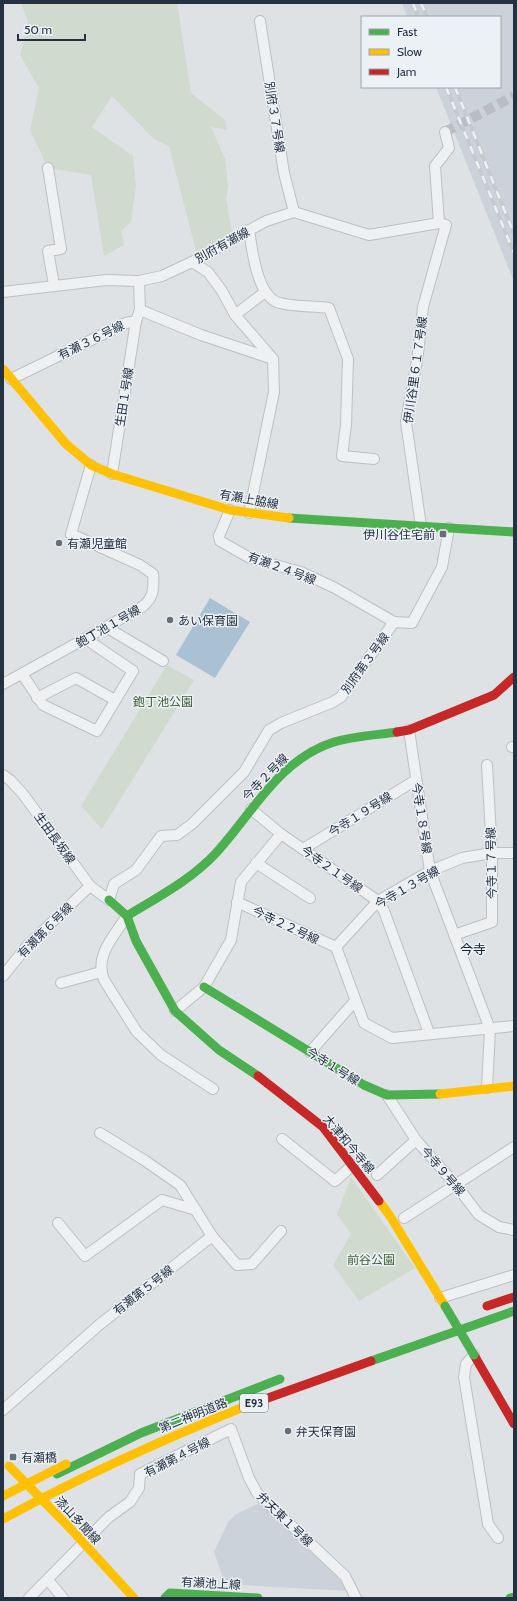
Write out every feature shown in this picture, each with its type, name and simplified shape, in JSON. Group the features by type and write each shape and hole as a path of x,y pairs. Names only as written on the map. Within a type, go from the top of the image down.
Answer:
{"main road":[{"name":"有瀬上脇線","path":"3,369 66,444 91,464 112,474 230,510 249,513 286,518 514,532"},
{"name":"今寺２号線","path":"127,916 190,877 216,853 251,809 285,771 302,758 334,742 409,730 494,695 514,677"},
{"name":"大津和今寺線","path":"109,900 127,916 136,941 175,1011 219,1050 256,1074 322,1127 353,1165 390,1216 474,1354 514,1424"},
{"name":"今寺１号線","path":"204,987 364,1085 387,1094 428,1095 514,1086"},
{"path":"477,1310 514,1296"},
{"name":"第二神明道路","path":"3,1519 75,1479 145,1448 265,1399 514,1310"},
{"path":"447,1320 462,1315"},
{"name":"第二神明道路","path":"3,1504 66,1469 141,1433 290,1376"},
{"path":"3,1496 66,1464 141,1433"},
{"name":"漆山多聞線","path":"6,1463 68,1526 134,1598"},
{"name":"有瀬池上線","path":"165,1598 170,1593 258,1598"},
{"path":"510,1598 514,1597"}],"street":[{"name":"別府３７号線","path":"260,21 284,173 294,212"},
{"path":"294,212 369,235 439,223 435,166 449,148 445,132"},
{"path":"48,168 61,249 48,251 54,285"},
{"name":"別府有瀬線","path":"3,292 106,280 139,282 162,276 192,262 266,221 294,212"},
{"name":"伊川谷里６１７号線","path":"421,526 406,422 418,354 423,307 446,225 439,223"},
{"path":"249,230 255,264 265,292 278,303 329,308 348,360 346,426 342,456 374,459"},
{"path":"192,262 208,272 222,291 235,315 273,359 274,392 249,513"},
{"name":"有瀬３６号線","path":"11,379 126,323 136,321 140,310 139,282"},
{"path":"235,315 265,292"},
{"path":"140,310 202,335 273,359"},
{"name":"生田１号線","path":"112,474 136,321"},
{"name":"鉋丁池１号線","path":"3,684 86,639 150,601 154,589 153,574 140,565 71,534 91,464"},
{"name":"有瀬２４号線","path":"230,510 219,536 220,541 250,558 301,572 335,588 394,622"},
{"name":"別府第３号線","path":"109,900 114,884 136,870 161,836 177,835 192,824 244,772 269,730 281,722 333,702 342,697 394,622 412,623 442,567 449,528"},
{"path":"106,627 163,661"},
{"path":"22,674 43,705 97,731 133,671 86,639"},
{"path":"37,698 76,678 115,700"},
{"name":"今寺１８号線","path":"409,730 430,870 490,1029 487,1088"},
{"name":"今寺１７号線","path":"454,935 492,922 492,853 487,765"},
{"name":"生田長坂線","path":"3,775 23,794 90,886 109,900"},
{"name":"今寺１９号線","path":"303,849 416,780"},
{"name":"今寺２１号線","path":"251,809 281,834 378,901 384,911 428,1034"},
{"path":"175,1011 204,987 231,940 241,882 281,834"},
{"name":"今寺１３号線","path":"336,947 378,901 430,870 462,858 492,853 514,853"},
{"path":"256,863 310,898"},
{"name":"有瀬第６号線","path":"3,976 28,945 90,886"},
{"name":"今寺２２号線","path":"237,902 336,947"},
{"path":"127,916 102,955 100,972 137,1032 161,1055 213,1090"},
{"path":"336,947 364,1023 392,1038 514,1026"},
{"path":"61,983 100,972"},
{"path":"310,1052 355,1000"},
{"name":"今寺９号線","path":"387,1094 416,1140 456,1185 478,1215 499,1227 514,1230"},
{"path":"100,1133 144,1160 180,1185 212,1236 237,1265 252,1264 281,1231"},
{"path":"282,1139 335,1181 353,1165"},
{"path":"377,1175 416,1140"},
{"path":"404,1218 514,1147"},
{"path":"58,1223 85,1256 162,1200 196,1210"},
{"path":"499,1227 514,1237"},
{"name":"有瀬第５号線","path":"3,1410 99,1325 212,1236"},
{"path":"442,1302 514,1275"},
{"path":"474,1354 466,1364 464,1377 488,1524 498,1538"},
{"name":"有瀬第４号線","path":"82,1542 109,1516 130,1502 139,1488 140,1474 231,1429"},
{"name":"弁天東１号線","path":"231,1429 249,1478 257,1493 345,1576 356,1598"},
{"path":"29,1598 48,1580 82,1542"},
{"path":"48,1580 63,1598"}],"shaded area":[{"path":"402,3 514,4 514,282 436,88 501,88 501,16 407,16"},
{"path":"261,1502 339,1577 347,1591 225,1584 214,1552 228,1522 235,1515"}],"green space":[{"path":"21,3 177,3 191,93 225,120 227,130 211,127 225,159 228,186 226,199 232,232 197,255 169,146 154,139 112,96 92,127 133,156 136,186 131,222 121,231 124,245 104,256 91,175 48,168 30,130 39,88 20,55 28,21"},
{"name":"鉋丁池公園","path":"167,665 194,680 102,829 81,806"},
{"name":"前谷公園","path":"351,1177 415,1268 359,1301 333,1265 351,1234 337,1214"}],"water":[{"path":"210,598 250,622 215,678 176,655"}],"tunnel":[{"path":"445,132 514,96"}],"railway":[{"path":"413,3 418,16"},
{"path":"421,3 427,16"},
{"path":"446,88 514,253"},
{"path":"455,88 514,234"}],"traffic: fast":[{"path":"289,518 514,532"},
{"path":"127,916 174,888 206,863 229,838 268,789 297,761 315,750 334,742 357,737 397,732"},
{"path":"109,900 127,916 136,941 175,1011 219,1050 258,1076"},
{"path":"204,987 364,1085 387,1095 440,1094"},
{"path":"445,1306 474,1355"},
{"path":"371,1361 514,1311"},
{"path":"57,1474 141,1433 280,1379"},
{"path":"165,1598 170,1593 258,1598"},
{"path":"510,1598 514,1597"}],"traffic: slow":[{"path":"3,369 66,444 91,465 112,474 230,510 289,518"},
{"path":"440,1094 514,1086"},
{"path":"379,1201 390,1216 445,1306"},
{"path":"3,1519 64,1487 126,1458 251,1404"},
{"path":"3,1496 66,1464"},
{"path":"9,1466 68,1526"},
{"path":"68,1526 134,1598"}],"traffic: jam":[{"path":"397,732 409,730 494,695 514,677"},
{"path":"258,1076 323,1127 379,1201"},
{"path":"487,1306 514,1297"},
{"path":"474,1355 514,1424"},
{"path":"251,1404 371,1361"}],"place":[{"name":"伊川谷住宅前","path":"443,534"},
{"name":"有瀬児童館","path":"59,543"},
{"name":"あい保育園","path":"170,620"},
{"name":"弁天保育園","path":"288,1431"},
{"name":"有瀬橋","path":"13,1457"}],"district":[{"name":"今寺","path":"473,949"}]}
